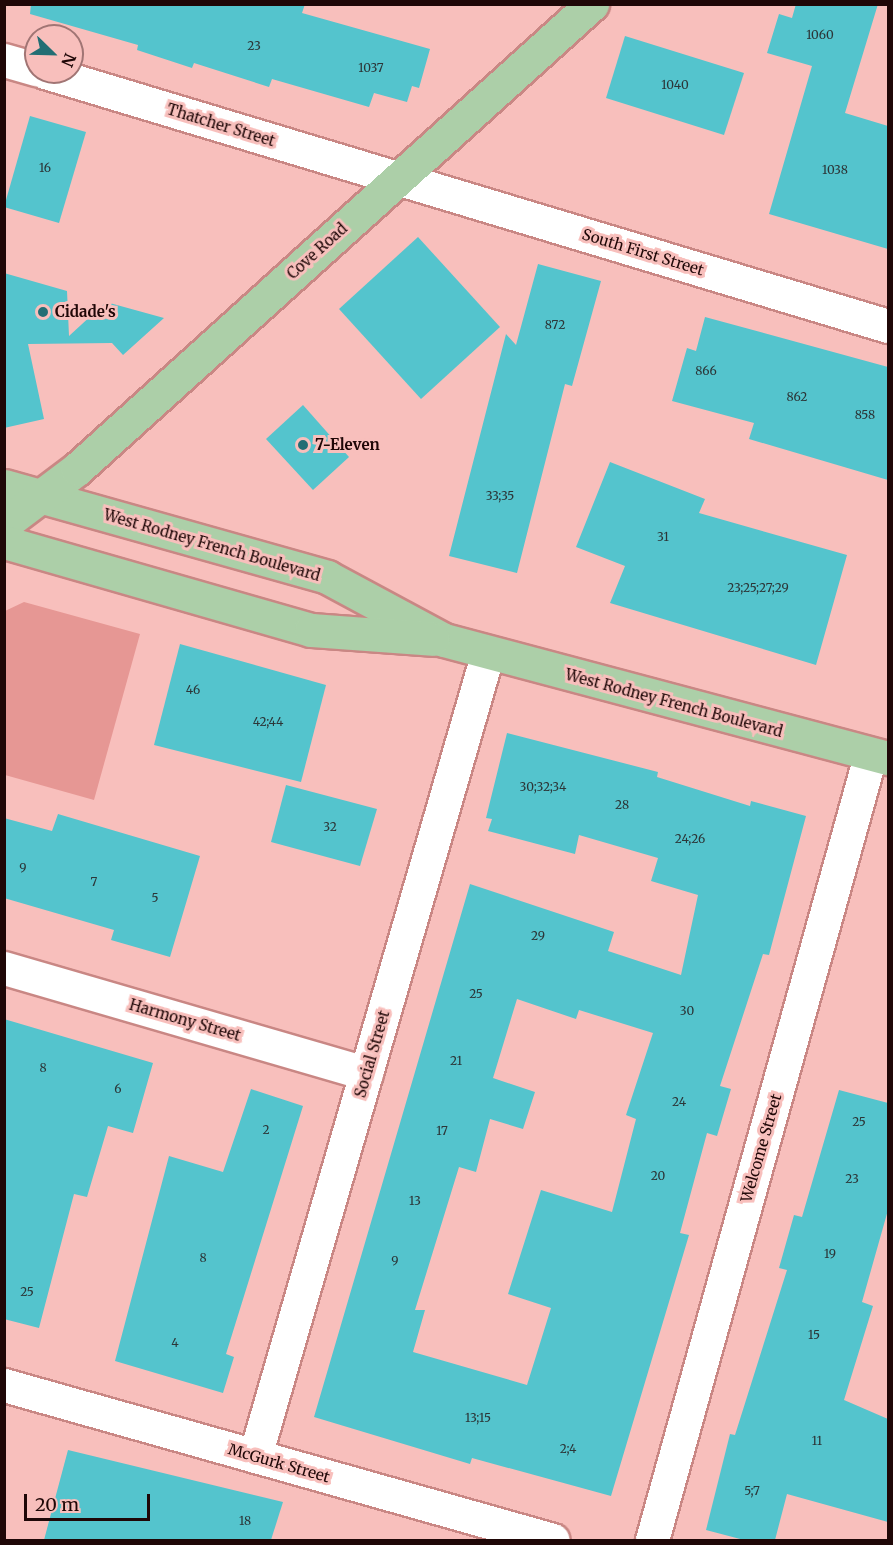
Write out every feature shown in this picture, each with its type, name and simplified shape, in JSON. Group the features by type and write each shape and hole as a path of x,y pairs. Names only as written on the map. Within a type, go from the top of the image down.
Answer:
{"main road":[{"name":"Cove Road","path":"4,524 77,469 592,4"},
{"name":"West Rodney French Boulevard","path":"4,486 327,577 444,640"},
{"name":"West Rodney French Boulevard","path":"4,542 311,630 444,640 882,761"}],"street":[{"path":"4,60 24,66"},
{"name":"Thatcher Street","path":"84,84 397,179"},
{"name":"South First Street","path":"397,179 888,326"},
{"name":"Social Street","path":"255,1456 488,652"},
{"name":"Welcome Street","path":"652,1540 882,761"},
{"name":"Harmony Street","path":"4,968 366,1073"},
{"name":"McGurk Street","path":"4,1385 553,1540"}],"shaded area":[{"path":"24,602 140,634 94,800 5,775 5,611"}],"building":[{"path":"31,4 305,4 302,13 430,49 419,88 412,86 407,102 374,93 369,107 272,79 269,87 194,63 192,68 137,50 138,45 84,30 84,24 65,24 30,14"},
{"path":"796,4 878,4 845,113 888,126 888,249 769,214 812,66 767,53 779,14 792,18"},
{"path":"625,36 744,73 724,135 606,98"},
{"path":"30,116 86,132 59,223 4,207"},
{"path":"418,237 500,327 421,399 339,309"},
{"path":"538,264 601,281 572,386 565,384 517,573 449,556 506,334 516,345"},
{"path":"4,273 67,291 69,336 106,302 164,318 123,355 112,343 28,344 44,419 4,428"},
{"path":"705,317 888,367 888,480 749,439 754,423 672,401 687,348 696,351"},
{"path":"303,405 349,457 313,490 266,439"},
{"path":"610,462 705,499 699,513 847,555 816,665 610,603 625,566 576,547"},
{"path":"180,644 326,685 301,782 154,745"},
{"path":"507,733 658,772 657,777 750,806 751,801 806,816 769,955 763,954 720,1086 731,1089 717,1136 707,1133 680,1233 689,1235 611,1496 472,1458 470,1464 314,1417 470,884 614,932 608,951 681,975 698,895 651,881 658,858 579,835 575,854 488,831 492,819 486,818","holes":["517,999 576,1019 579,1010 653,1033 626,1115 636,1119 612,1212 541,1190 508,1294 551,1308 527,1385 413,1352 425,1310 415,1310 459,1167 476,1172 490,1119 523,1129 535,1092 493,1078"]},
{"path":"286,785 377,809 360,866 271,842"},
{"path":"58,814 200,856 170,957 111,940 114,930 4,898 4,818 52,831"},
{"path":"4,1019 153,1063 133,1133 108,1126 87,1197 74,1194 39,1328 4,1319"},
{"path":"251,1089 303,1106 226,1354 234,1357 223,1393 115,1361 169,1156 223,1172"},
{"path":"839,1090 888,1103 888,1210 862,1302 873,1306 844,1400 888,1419 888,1522 787,1494 775,1540 744,1540 706,1530 730,1434 735,1435 787,1270 779,1268 794,1215 802,1217"},
{"path":"68,1450 283,1502 271,1540 44,1540"}],"place":[{"name":"Cidade's","path":"43,312"},
{"name":"7-Eleven","path":"303,445"}]}
